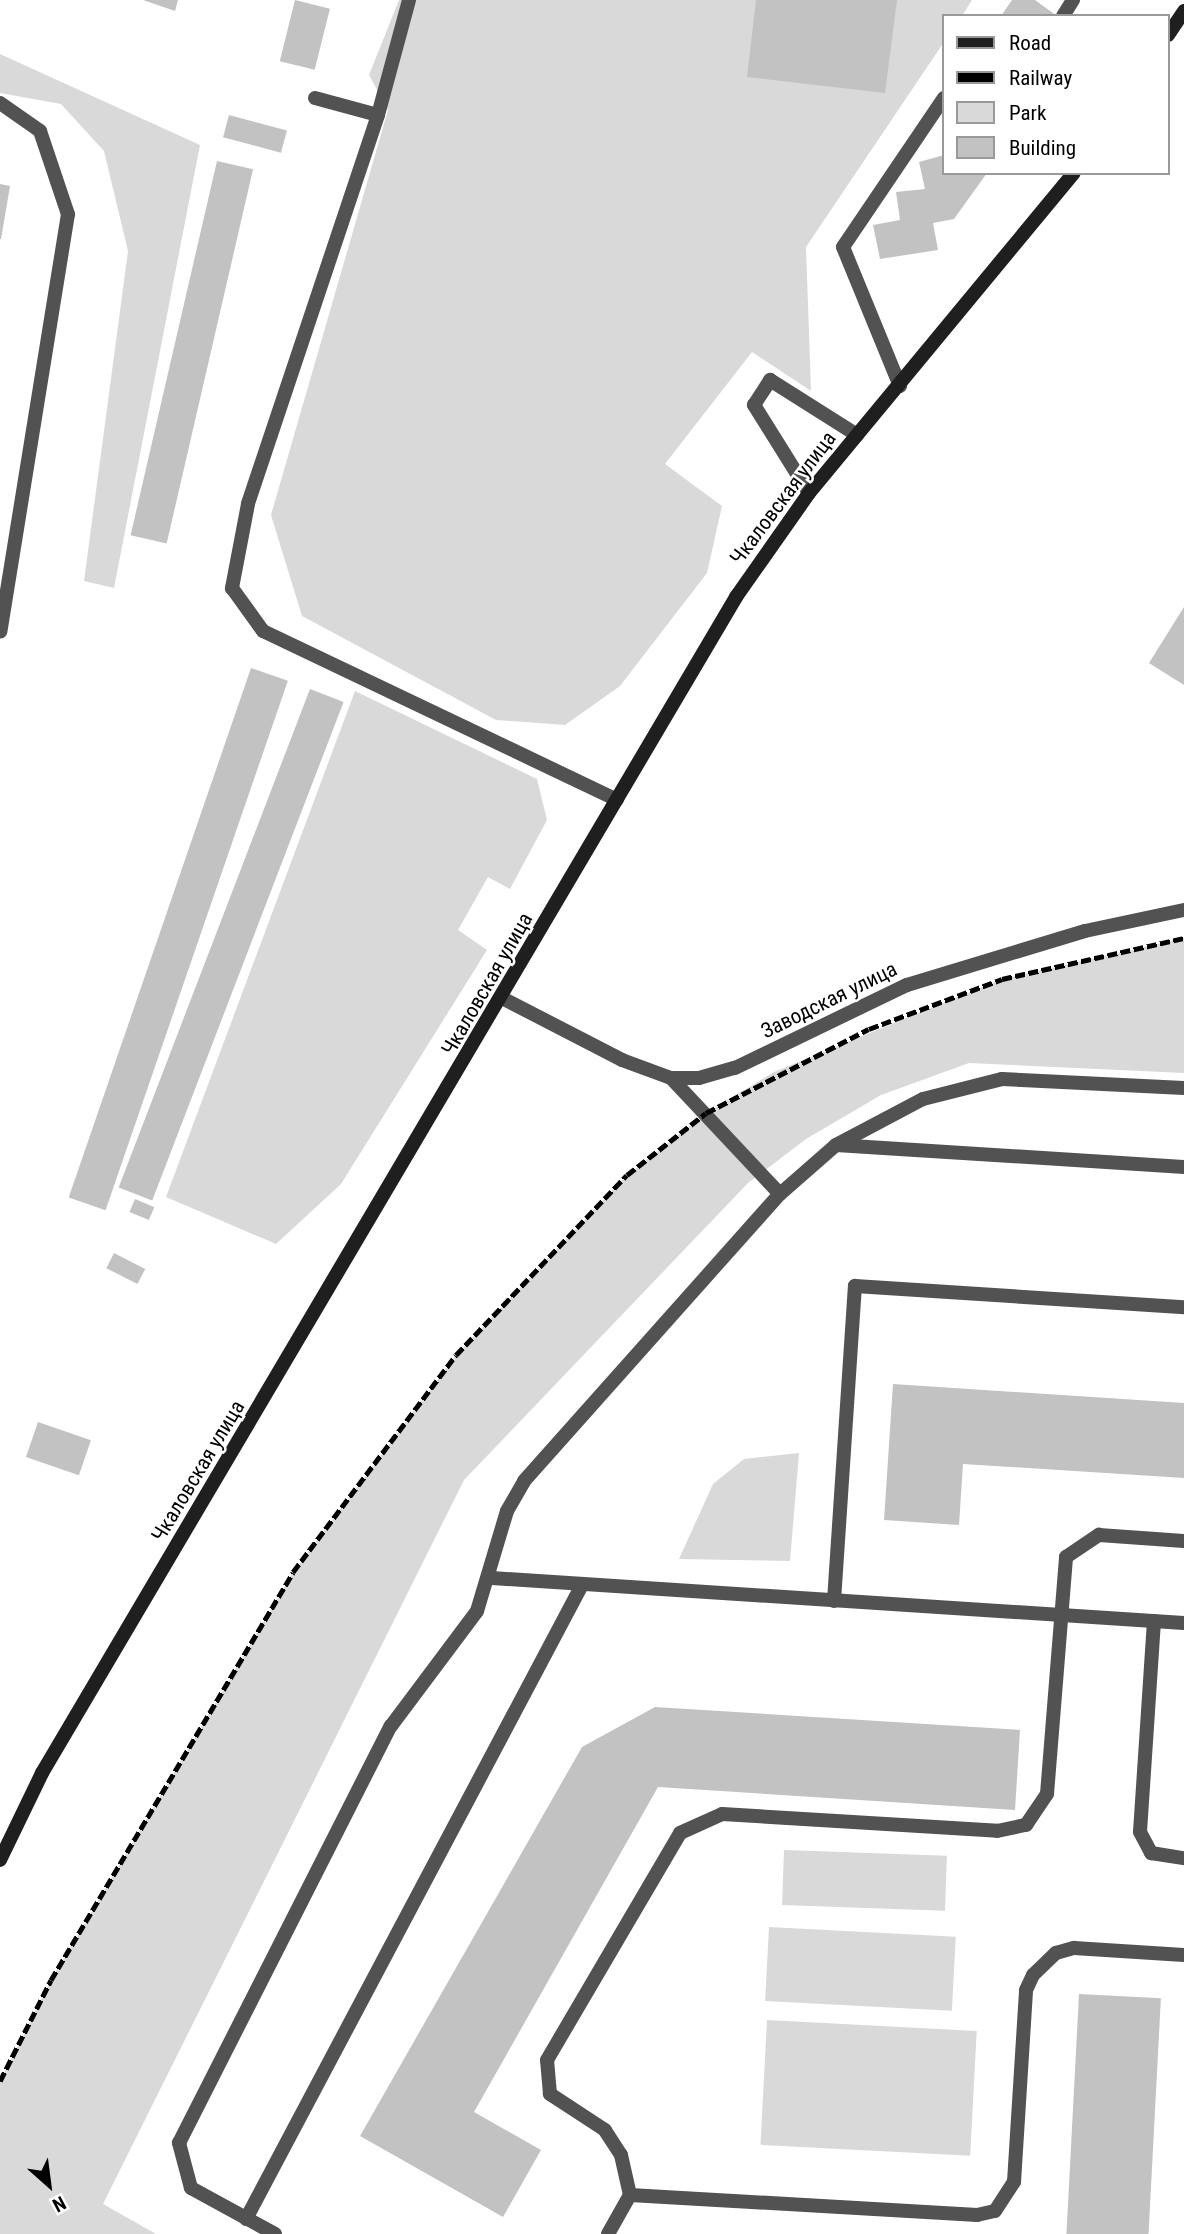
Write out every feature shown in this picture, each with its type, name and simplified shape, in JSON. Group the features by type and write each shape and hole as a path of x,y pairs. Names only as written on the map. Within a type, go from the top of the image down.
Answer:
{"main road":[{"path":"1170,32 1184,11"},
{"name":"Чкаловская улица","path":"0,1860 42,1773 504,999 736,597 808,493 900,386 1067,177"}],"street":[{"path":"409,0 378,116 248,504 232,588 263,631 617,800"},
{"path":"315,98 378,116"},
{"path":"900,386 842,247 942,101"},
{"path":"0,103 40,131 68,214 0,632"},
{"path":"808,493 754,404 770,380 857,435"},
{"name":"Заводская улица","path":"671,1078 735,1068 907,985 1085,931 1184,910"},
{"path":"504,999 671,1078 780,1194"},
{"path":"275,2234 191,2188 179,2143 391,1726 411,1693 456,1646 492,1578 496,1541 524,1481 780,1194 836,1145 923,1099 1002,1079 1184,1087"},
{"path":"836,1145 1184,1167"},
{"path":"834,1601 855,1286 1184,1307"},
{"path":"608,2234 630,2195 615,2144 550,2094 546,2070 670,1845 690,1824 722,1814 997,1831 1027,1825 1047,1794 1058,1615 1066,1557 1085,1539 1184,1541"},
{"path":"492,1578 1184,1623"},
{"path":"246,2219 582,1584"},
{"path":"1154,1621 1140,1832 1151,1853 1184,1858"},
{"path":"630,2195 977,2215 995,2211 1014,2182 1026,1990 1033,1975 1056,1953 1074,1948 1184,1955"}],"green space":[{"path":"399,0 972,0 963,14 942,14 942,45 806,247 811,391 752,352 665,464 722,506 707,573 620,686 565,725 496,720 302,616 271,515 388,110 369,75"},
{"path":"0,54 200,145 114,588 84,581 128,251 104,151 61,104 0,93"},
{"path":"355,691 537,779 547,820 510,889 488,877 458,930 487,950 341,1184 276,1244 166,1197"},
{"path":"1184,938 1184,1073 969,1063 881,1095 806,1139 748,1183 464,1480 103,2204 156,2234 0,2234 0,2081 51,1980 293,1572 456,1355 627,1175 706,1113 774,1072 1002,979"},
{"path":"799,1453 790,1561 679,1559 713,1484 744,1459"},
{"path":"784,1850 947,1856 945,1911 782,1905"},
{"path":"769,1927 956,1937 952,2011 765,2001"},
{"path":"767,2020 977,2031 970,2156 760,2145"}],"building":[{"path":"143,0 178,0 175,11"},
{"path":"295,0 330,9 315,70 280,61"},
{"path":"756,0 897,0 885,93 747,77"},
{"path":"1012,0 1035,0 1054,14 1002,14"},
{"path":"229,115 287,131 281,153 223,137"},
{"path":"942,156 942,175 986,175 954,219 933,223 938,250 880,259 873,225 900,220 896,192 925,189 919,162"},
{"path":"217,161 253,169 167,543 131,535"},
{"path":"0,184 10,186 1,239 0,239"},
{"path":"1184,607 1184,685 1149,663"},
{"path":"251,668 288,681 106,1210 69,1197"},
{"path":"310,689 344,702 152,1200 119,1188"},
{"path":"135,1199 154,1207 149,1220 130,1212"},
{"path":"114,1253 145,1269 137,1284 106,1268"},
{"path":"893,1384 1184,1403 1184,1478 963,1464 959,1525 884,1520"},
{"path":"38,1422 91,1440 79,1475 26,1457"},
{"path":"655,1707 1020,1730 1015,1810 658,1787 474,2112 541,2150 503,2217 360,2136 582,1747"},
{"path":"1079,1994 1161,1998 1149,2234 1066,2234"}],"railway":[{"path":"0,2081 51,1980 293,1572 456,1355 627,1175 706,1113 869,1029 1002,979 1184,938"}]}
